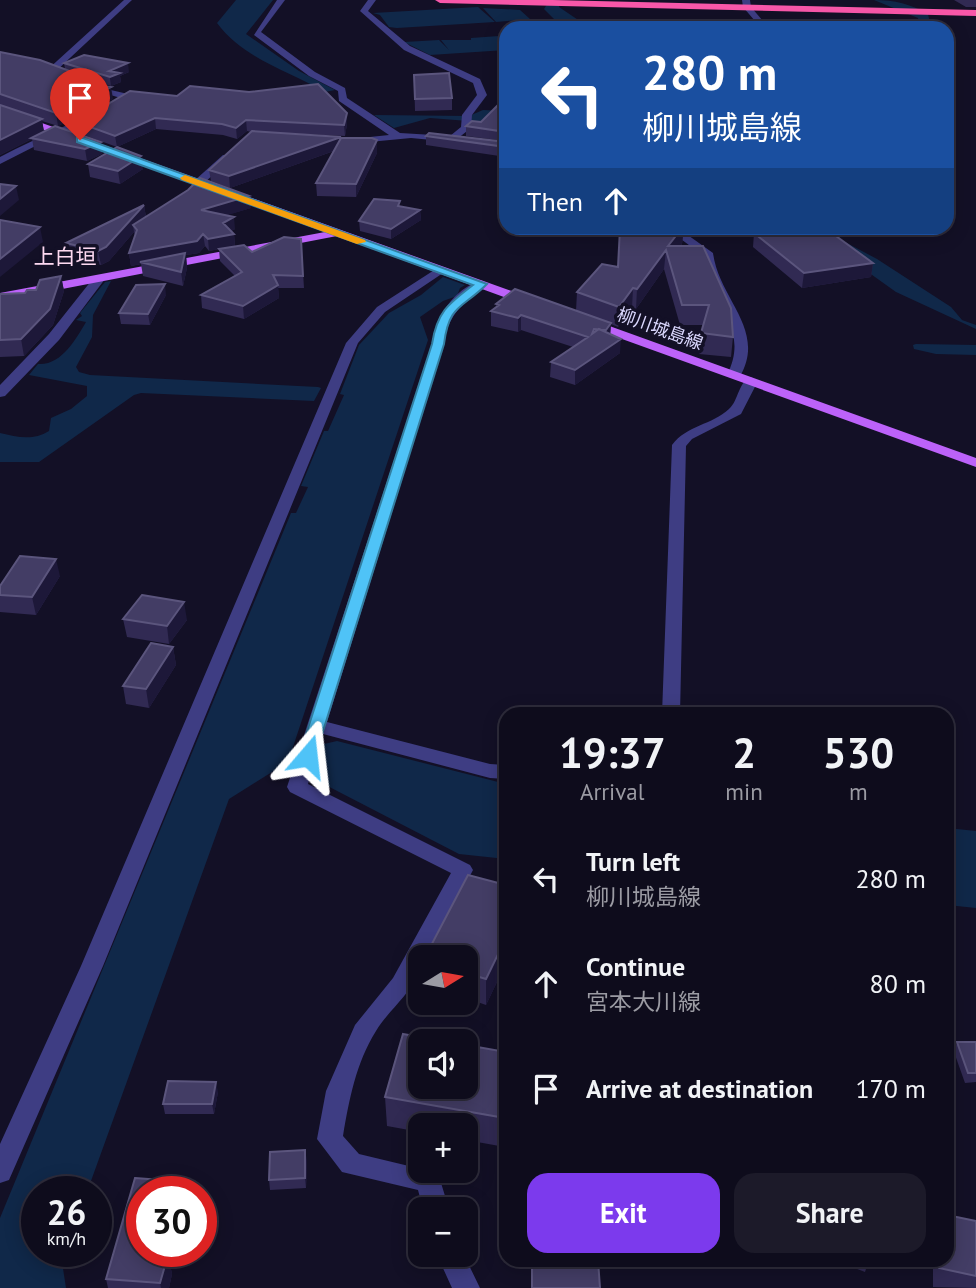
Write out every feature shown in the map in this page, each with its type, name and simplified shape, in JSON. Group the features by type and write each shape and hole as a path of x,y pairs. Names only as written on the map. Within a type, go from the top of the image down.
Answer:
{"highway":[{"path":"440,0 746,4 976,13"}],"main road":[{"path":"0,111 544,307"},
{"path":"0,297 336,233"},
{"name":"柳川城島線","path":"582,320 976,463"}],"street":[{"path":"70,80 49,73 128,0"},
{"path":"281,0 257,33 312,74 342,90 342,99 397,136"},
{"path":"372,0 365,11 397,42 477,81 482,95 467,114 467,128 453,139"},
{"path":"746,4 759,21"},
{"path":"0,161 56,131 93,118 126,99 125,96 81,84"},
{"path":"341,142 397,136 466,141"},
{"path":"198,183 236,149"},
{"path":"681,235 707,253 712,279 734,314 743,355 734,375"},
{"path":"0,1172 92,965 352,342 363,325 391,302 445,270"},
{"path":"0,393 54,338 99,279"},
{"path":"433,1197 429,1181 351,1164 330,1139 338,1091 367,1025 401,984 463,870 297,787 438,344 441,322 454,305 481,284"},
{"path":"671,707 679,445 687,436 736,411 751,381"},
{"path":"317,726 499,772"},
{"path":"456,1267 466,1288"}],"water":[{"path":"236,0 273,0 246,34 299,71 335,90 325,92 267,63 240,46 217,23"},
{"path":"550,0 560,0 559,7 580,21 556,21 544,9"},
{"path":"478,7 495,22 397,28 389,27 380,15 373,13"},
{"path":"483,8 520,10 530,19 499,21 496,22"},
{"path":"499,36 499,50 430,55 404,42 439,40 449,50 441,40"},
{"path":"483,110 499,111 499,123 430,118 394,128 374,115 469,116"},
{"path":"826,242 845,242 877,259 951,307 962,320 976,325 976,329 896,292"},
{"path":"443,277 465,285 460,288 457,296 443,301 420,317 428,340 288,762 229,799 93,1176 21,1176 21,1267 63,1267 66,1288 0,1288 0,1218 291,513 296,513 308,487 301,486 324,431 328,431 344,395 340,394 359,345 389,313 421,295"},
{"path":"111,281 93,315 92,337 76,367 79,372 90,375 321,388 314,401 141,393 134,395 39,462 0,462 0,433 25,437 43,434 49,431 51,418 71,409 87,396 87,386 29,375 38,364 54,361 67,350 86,322 76,320 82,316 80,313 105,282"},
{"path":"913,345 976,345 976,355 936,354 914,349"},
{"path":"337,741 499,782 499,858 459,854 314,779 324,744"},
{"path":"954,829 976,831 976,908 954,906"}],"building":[{"path":"0,52 40,60 94,80 85,84 111,87 56,113 0,94"},
{"path":"84,55 128,63 109,71 120,73 110,77 64,63"},
{"path":"449,73 452,98 415,99 414,75"},
{"path":"318,84 347,113 344,125 246,120 236,128 222,124 155,118 115,136 71,120 96,111 130,91 177,96 190,86 249,92"},
{"path":"499,104 499,131 466,126 472,121 481,122"},
{"path":"0,105 42,119 0,140"},
{"path":"55,126 101,142 85,149 31,138"},
{"path":"252,131 341,137 229,176 209,170"},
{"path":"429,133 499,141 499,146 426,136"},
{"path":"341,138 377,140 356,184 316,183"},
{"path":"117,147 141,156 118,171 88,164"},
{"path":"200,178 249,196 201,210 234,217 223,223 234,234 208,239 203,234 197,241 129,253 137,230 133,225 188,190"},
{"path":"0,184 16,186 0,199"},
{"path":"374,199 400,201 398,206 420,210 391,229 359,221"},
{"path":"144,205 106,247 98,251 66,243"},
{"path":"0,220 40,227 0,259"},
{"path":"620,235 677,235 668,246 703,246 731,308 733,337 701,333 709,305 682,305 666,250 637,289 633,288 619,307 577,292 602,264 618,267"},
{"path":"756,235 835,235 873,263 804,273"},
{"path":"284,237 301,239 303,276 273,275 278,285 243,306 201,295 242,272 219,249 244,245 252,252"},
{"path":"185,253 181,272 140,262"},
{"path":"61,276 50,309 21,339 0,340 0,294 36,290 40,280"},
{"path":"165,284 148,314 119,313 136,285"},
{"path":"515,289 611,323 606,330 600,330 621,339 575,370 551,362 588,337 521,315 518,318 491,311"},
{"path":"20,556 56,559 32,597 0,595 0,586"},
{"path":"142,595 184,602 167,626 123,619"},
{"path":"151,643 173,647 146,689 123,686"},
{"path":"468,875 499,883 499,952 486,979 478,977 478,945 431,945"},
{"path":"403,1034 408,1035 408,1099 478,1099 478,1047 499,1051 499,1117 385,1097"},
{"path":"957,1042 976,1042 976,1073 968,1073"},
{"path":"168,1081 216,1082 212,1104 163,1104"},
{"path":"305,1150 305,1178 269,1180 270,1152"},
{"path":"126,1209 126,1267 165,1267 160,1283 106,1279 109,1267 112,1267"},
{"path":"954,1216 976,1221 976,1276 939,1268 954,1267"},
{"path":"532,1267 598,1267 600,1288 532,1288"}],"waterway":[{"path":"880,0 908,8 924,16 924,21"}],"slow traffic":[{"path":"185,178 361,242"}],"district":[{"name":"上白垣","path":"65,257"}],"route":[{"path":"80,140 481,284 447,311 441,322 438,344 308,756"}]}
